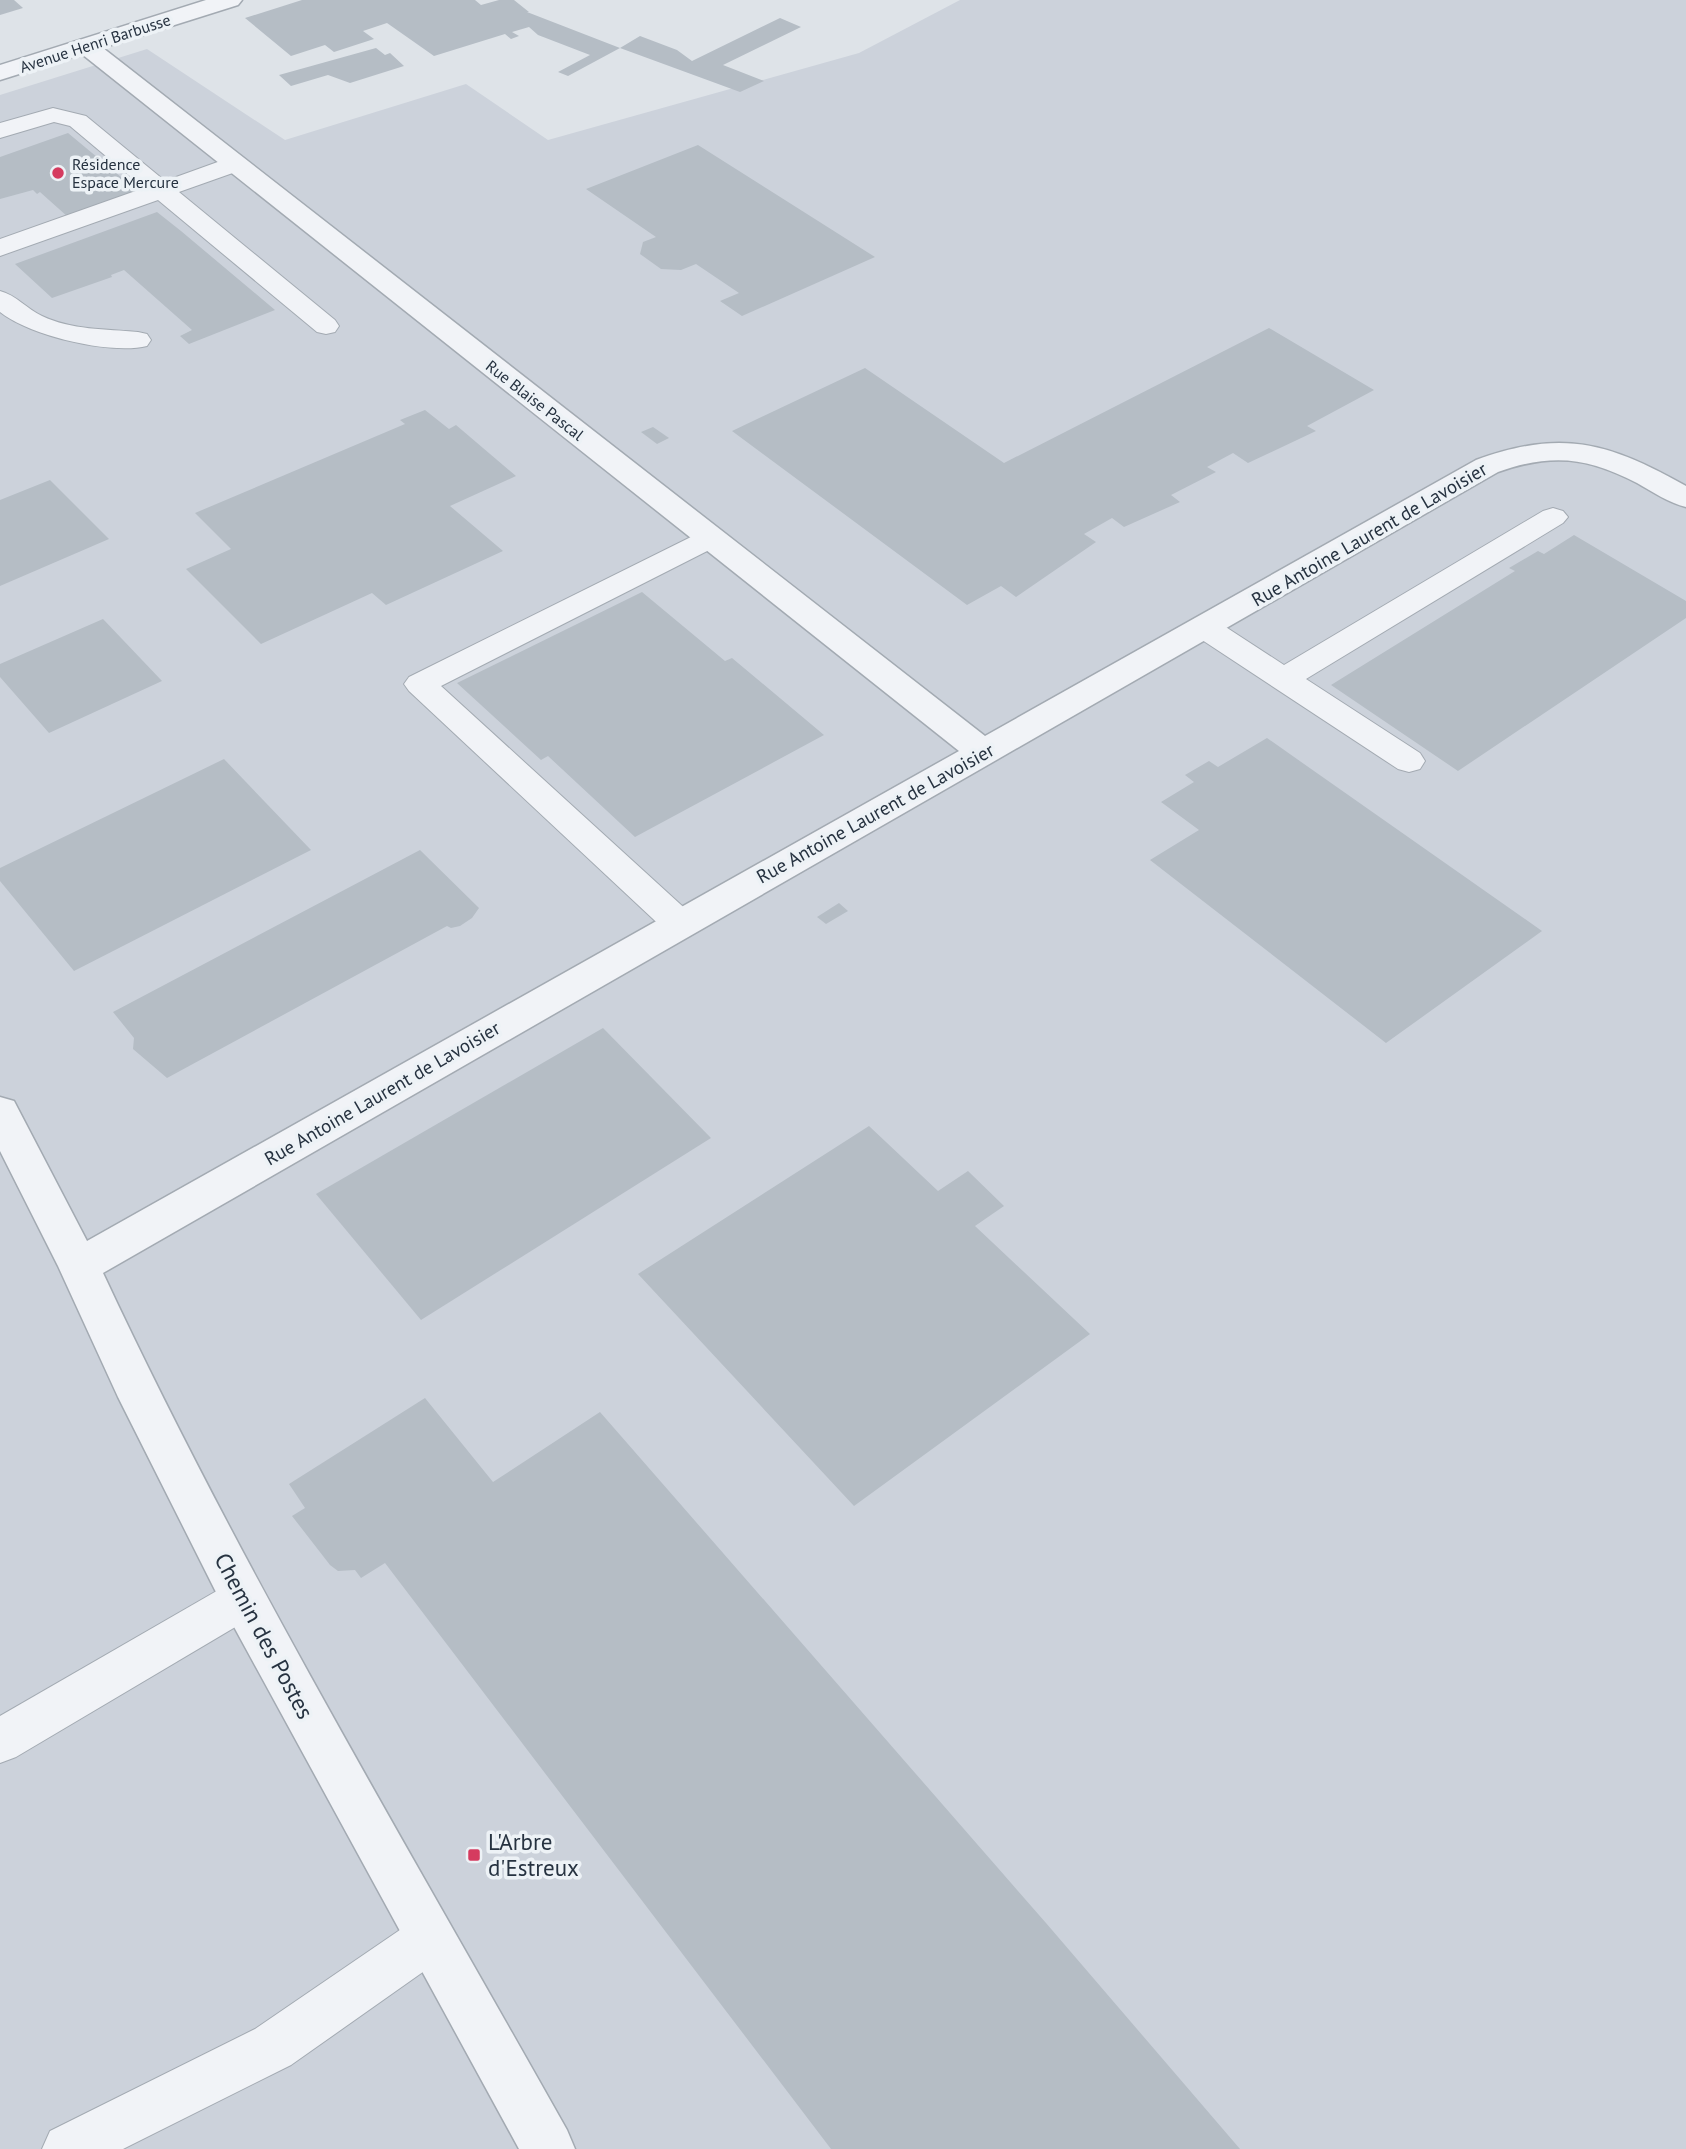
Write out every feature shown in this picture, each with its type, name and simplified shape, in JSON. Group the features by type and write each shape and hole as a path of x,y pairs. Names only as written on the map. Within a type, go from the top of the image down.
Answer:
{"street":[{"name":"Avenue Henri Barbusse","path":"0,73 230,0"},
{"name":"Rue Blaise Pascal","path":"86,46 984,753"},
{"name":"Rue Antoine Laurent de Lavoisier","path":"79,1266 1487,466 1520,453 1561,450 1603,457 1623,464 1686,498"},
{"name":"Chemin des Postes","path":"0,1112 79,1266 133,1384 243,1600 548,2149"}],"lane":[{"path":"0,131 42,117 71,118 78,121 326,326"},
{"path":"0,248 235,164"},
{"path":"0,299 19,316 47,329 138,340"},
{"path":"1284,679 1553,517"},
{"path":"679,923 420,684 711,538"},
{"path":"1204,627 1409,761"},
{"path":"0,1741 243,1600"},
{"path":"75,2147 273,2047 430,1938"}],"shaded area":[{"path":"960,0 1686,0 1686,2149 0,2149 0,95 147,49 285,140 466,84 548,140 859,53"}],"building":[{"path":"0,0 14,0 23,8 0,15"},
{"path":"302,0 475,0 481,5 499,0 514,0 527,12 620,48 568,76 558,72 590,55 538,35 529,27 512,32 519,36 511,39 505,34 434,56 387,23 363,31 374,39 334,52 325,45 291,56 245,18"},
{"path":"780,18 801,27 723,65 764,81 740,92 620,48 640,36 677,50 692,61"},
{"path":"376,48 385,55 390,53 404,66 350,83 328,75 291,86 279,75"},
{"name":"Résidence Espace Mercure","path":"68,133 139,192 68,217 40,192 37,194 33,190 0,199 0,157"},
{"path":"698,145 875,257 742,316 720,301 739,293 696,264 681,270 661,269 640,254 643,242 656,237 586,189"},
{"path":"157,212 275,310 189,344 180,336 192,330 124,270 111,275 112,277 52,298 15,264"},
{"path":"1269,328 1374,390 1307,426 1316,431 1248,463 1233,453 1207,467 1216,472 1171,495 1180,502 1124,527 1112,518 1084,534 1096,542 1016,597 1001,586 967,605 732,431 865,368 1004,463"},
{"path":"425,410 449,429 456,425 516,476 450,506 503,551 386,605 372,593 261,644 186,569 231,549 195,513 405,424 400,420"},
{"path":"653,427 669,438 657,444 641,432"},
{"path":"50,480 109,539 0,586 0,500"},
{"path":"1574,535 1686,601 1686,618 1458,771 1331,685 1515,571 1509,568 1538,551 1544,554"},
{"path":"642,592 725,661 732,658 824,735 635,837 548,756 541,760 457,683"},
{"path":"103,619 162,681 49,733 0,677 0,664"},
{"path":"1267,738 1542,931 1386,1043 1150,860 1199,830 1161,802 1194,782 1185,775 1209,761 1218,767"},
{"path":"224,759 311,850 74,971 0,881 0,868"},
{"path":"420,850 479,908 472,918 460,926 447,926 167,1078 133,1049 134,1038 113,1012"},
{"path":"839,903 848,911 826,924 817,917"},
{"path":"603,1028 711,1138 421,1320 316,1194"},
{"path":"869,1126 938,1191 968,1171 1004,1206 975,1226 1090,1334 854,1506 638,1274"},
{"path":"425,1398 493,1482 600,1412 1240,2149 831,2149 385,1563 361,1578 355,1570 338,1571 330,1565 292,1516 305,1508 289,1484"}],"place":[{"name":"Résidence Espace Mercure","path":"58,173"},
{"name":"L'Arbre d'Estreux","path":"474,1855"}]}
